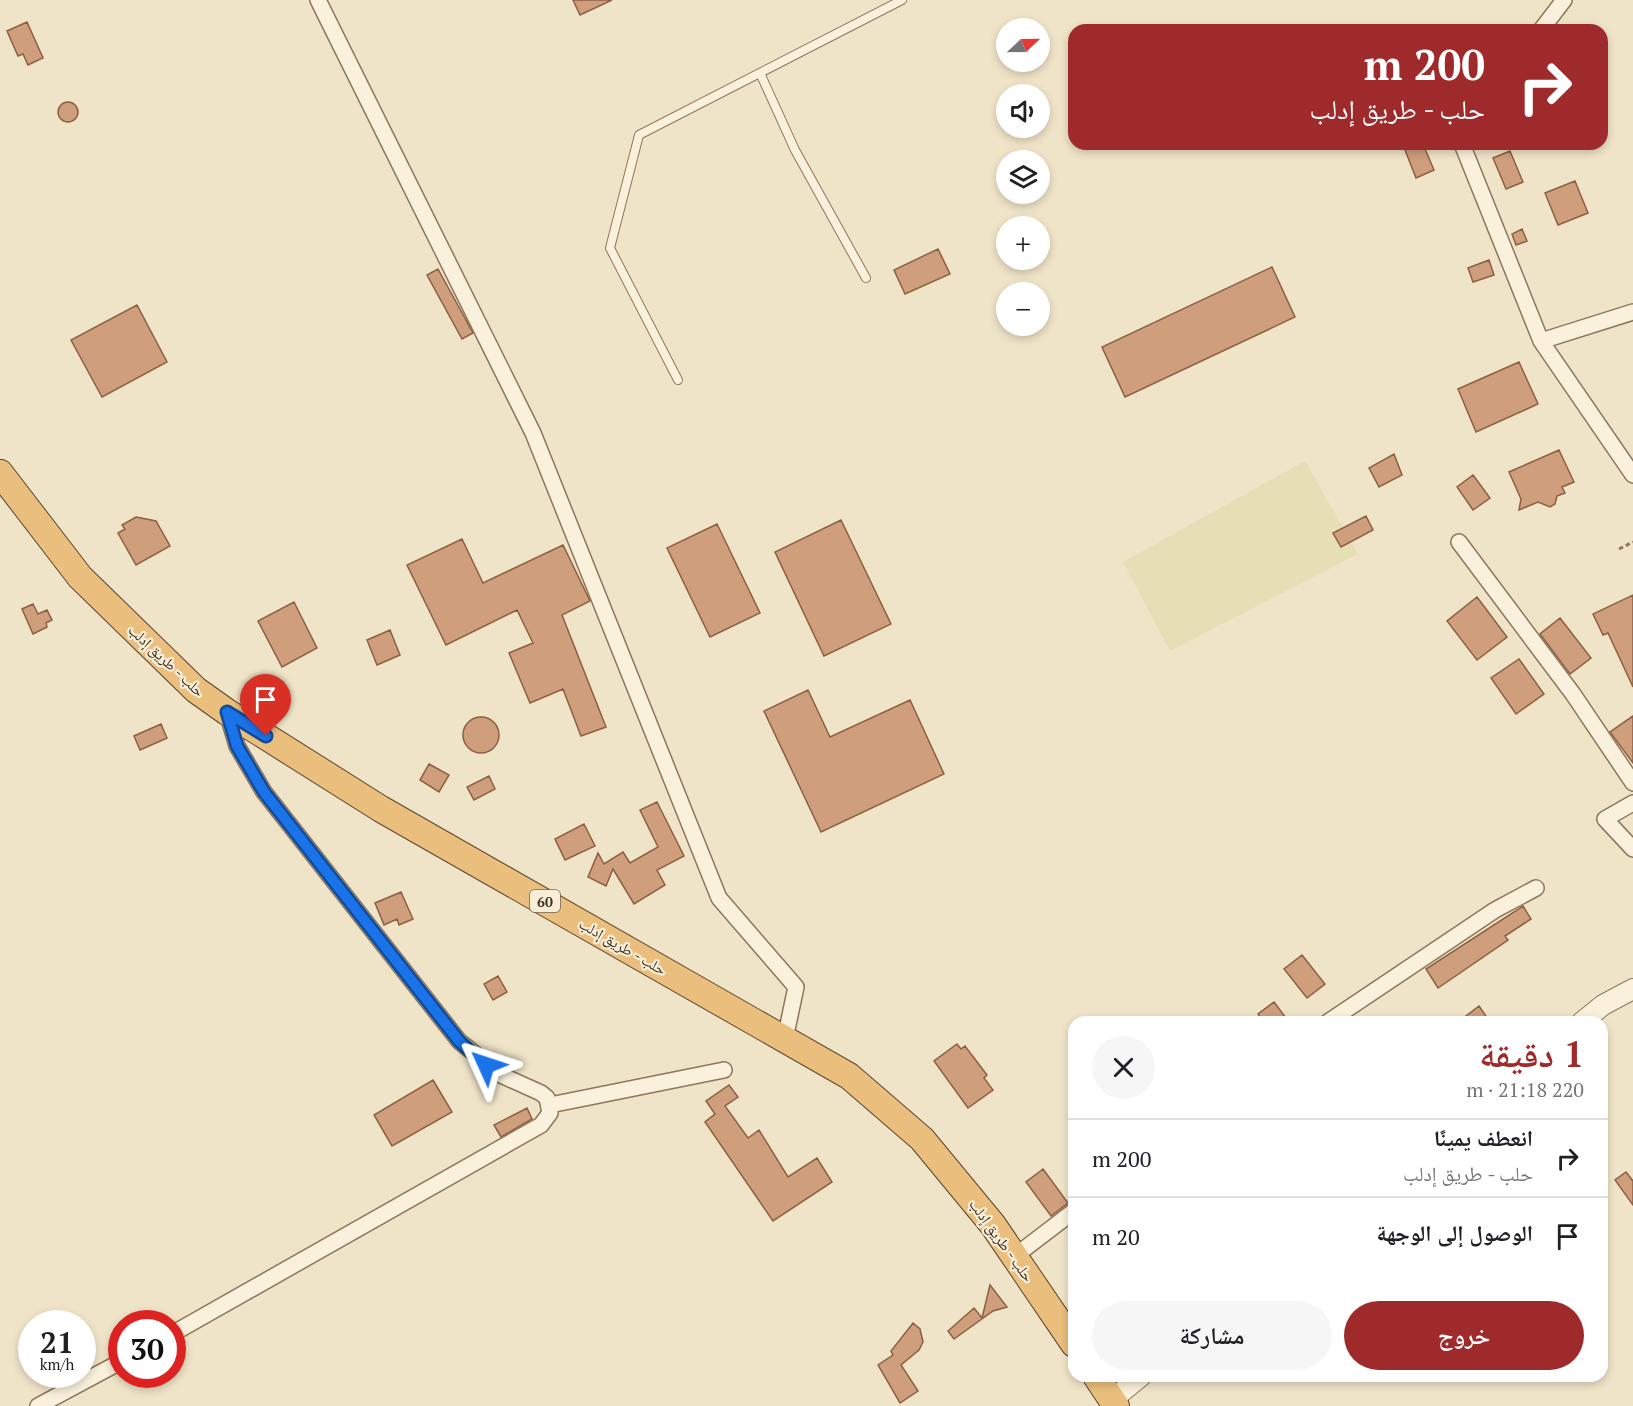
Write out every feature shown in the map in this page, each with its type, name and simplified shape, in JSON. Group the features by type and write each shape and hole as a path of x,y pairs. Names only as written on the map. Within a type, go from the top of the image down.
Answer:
{"highway":[{"name":"حلب - طريق إدلب","path":"0,472 80,577 196,690 381,809 849,1076 922,1139 993,1224 1068,1335"},
{"path":"1100,1382 1114,1403"}],"street":[{"path":"318,0 533,433 719,898 796,987 785,1039"},
{"path":"1545,24 1564,0"},
{"path":"1464,150 1541,341 1633,475"},
{"path":"1541,341 1633,312"},
{"path":"1459,542 1573,694 1633,783"},
{"path":"186,1326 541,1125 550,1113 550,1105 541,1093 501,1075 459,1041 259,784 237,746 227,712"},
{"path":"1633,803 1605,819 1633,849"},
{"path":"1337,1016 1485,916 1536,888"},
{"path":"1589,1016 1603,1005 1633,989"},
{"path":"550,1105 724,1071"},
{"path":"1015,1256 1068,1216"},
{"path":"38,1406 108,1368"},
{"path":"1114,1403 1135,1382"}],"lane":[{"path":"678,380 610,248 639,135 902,0"},
{"path":"760,73 795,150 866,278"}],"path":[{"path":"1619,549 1633,542"}],"shaded area":[{"path":"1305,461 1358,554 1170,651 1123,562"}],"building":[{"path":"573,0 612,0 580,15"},
{"path":"27,22 43,58 28,65 23,54 18,56 7,31"},
{"path":"68,102 75,105 78,112 75,119 68,122 61,119 58,112 61,105"},
{"path":"1405,150 1426,150 1434,170 1416,178"},
{"path":"1510,151 1523,182 1506,189 1493,158"},
{"path":"1575,181 1588,213 1558,225 1545,193"},
{"path":"1522,229 1527,241 1516,245 1512,234"},
{"path":"938,249 950,274 905,294 894,270"},
{"path":"1489,260 1494,275 1473,282 1468,268"},
{"path":"1272,267 1295,317 1125,397 1102,347"},
{"path":"438,269 473,333 462,339 427,275"},
{"path":"137,305 167,362 102,397 71,340"},
{"path":"1519,362 1538,404 1476,432 1458,389"},
{"path":"1559,450 1574,482 1562,487 1565,493 1557,496 1555,504 1550,507 1538,502 1519,510 1521,499 1509,472"},
{"path":"1394,454 1402,475 1379,487 1369,468"},
{"path":"1473,475 1490,498 1473,510 1457,487"},
{"path":"1366,516 1373,530 1341,547 1333,533"},
{"path":"136,517 156,521 170,546 136,565 118,533 125,529 122,525"},
{"path":"841,520 891,624 824,656 775,552"},
{"path":"717,524 760,613 710,637 667,548"},
{"path":"462,539 483,583 563,545 590,601 562,615 606,727 581,736 563,689 530,703 509,653 533,643 517,610 446,645 407,565"},
{"path":"1633,595 1633,687 1608,633 1603,635 1593,614"},
{"path":"1477,597 1507,637 1477,660 1447,621"},
{"path":"294,602 317,648 282,667 258,621"},
{"path":"33,604 38,614 47,610 52,620 46,623 47,627 33,634 22,609"},
{"path":"1560,618 1591,658 1570,674 1540,634"},
{"path":"390,630 400,655 377,665 367,640"},
{"path":"1519,659 1544,694 1516,714 1491,678"},
{"path":"808,690 830,737 910,700 944,774 821,832 764,711"},
{"path":"1633,716 1633,763 1610,732"},
{"path":"481,717 494,722 499,735 494,748 481,753 468,748 463,735 468,722"},
{"path":"161,724 167,738 140,750 134,736"},
{"path":"429,764 449,775 439,792 420,780"},
{"path":"489,776 495,789 474,800 467,787"},
{"path":"657,802 684,856 657,870 665,885 634,904 613,869 606,886 588,877 598,853 604,864 623,852 630,863 658,847 640,810"},
{"path":"584,824 595,846 565,860 555,839"},
{"path":"401,892 413,919 399,925 397,919 384,925 375,903"},
{"path":"1523,906 1531,919 1505,936 1508,940 1438,988 1426,969"},
{"path":"1302,955 1325,984 1307,998 1284,969"},
{"path":"498,976 507,992 493,1000 484,984"},
{"path":"1274,1002 1284,1016 1259,1016 1258,1014"},
{"path":"1479,1006 1486,1016 1466,1016"},
{"path":"957,1044 961,1049 965,1046 987,1075 984,1078 993,1090 968,1108 934,1061"},
{"path":"433,1080 452,1112 392,1146 374,1115"},
{"path":"729,1085 738,1097 725,1106 748,1138 759,1130 788,1177 817,1158 832,1182 773,1221 705,1122 715,1114 706,1101"},
{"path":"527,1108 532,1119 501,1137 494,1125"},
{"path":"1043,1169 1068,1203 1051,1216 1026,1182"},
{"path":"1626,1172 1633,1181 1633,1205 1615,1180"},
{"path":"990,1285 1007,1307 993,1311 954,1339 948,1331 974,1308 982,1318"},
{"path":"913,1323 920,1329 923,1342 919,1350 901,1365 918,1391 900,1403 878,1365 893,1355 891,1351"}],"route":[{"path":"266,736 227,712 237,746 264,792 459,1041 486,1065"}]}
